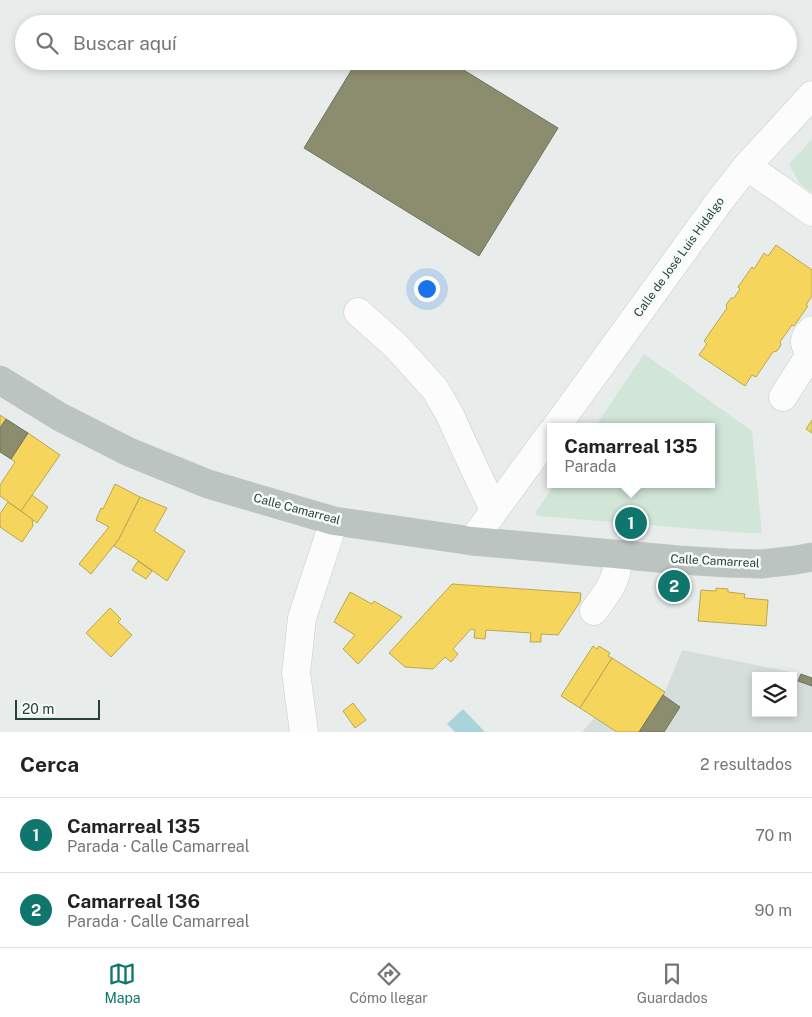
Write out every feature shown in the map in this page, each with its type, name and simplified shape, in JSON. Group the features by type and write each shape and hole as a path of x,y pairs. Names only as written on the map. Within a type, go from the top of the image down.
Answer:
{"highway":[{"name":"Calle Camarreal","path":"0,380 60,417 129,452 208,484 334,521 472,541 679,560 752,564 812,557"}],"street":[{"name":"Calle de José Luis Hidalgo","path":"559,423 721,198 747,166 812,95"},
{"path":"747,166 812,212"},
{"path":"358,312 396,346 435,389 450,415 494,510"},
{"path":"783,397 812,346"},
{"path":"472,541 547,438"},
{"path":"304,732 296,673 302,618 334,521"},
{"path":"594,611 610,588 616,574 619,555"}],"shaded area":[{"path":"682,650 791,672 752,672 752,717 797,717 797,673 812,678 812,732 639,732 665,692"},
{"path":"595,717 617,732 582,732"}],"green space":[{"path":"812,139 812,193 800,184 789,164"},
{"path":"644,354 752,431 762,533 538,516 535,513 552,488 715,488 715,423 598,423"}],"water":[{"path":"463,709 485,732 455,732 447,724"}],"building: Viviendas":[{"path":"776,245 812,270 812,296 806,305 808,306 780,342 781,345 777,351 773,352 756,377 752,375 745,386 699,355 707,344 704,341 727,308 726,305 740,289 738,287 752,267 754,269 764,253 768,256"},
{"path":"0,415 6,419 0,428"},
{"path":"812,420 812,433 806,429"},
{"path":"28,433 60,455 21,511 0,496 0,485 15,462 11,459"},
{"path":"115,484 140,497 119,539 91,574 79,564 109,527 96,520"},
{"path":"32,495 48,507 37,523 21,511"},
{"path":"140,497 167,508 154,531 185,551 167,581 114,546"},
{"path":"8,502 32,519 33,526 22,542 0,527 0,514"},
{"path":"138,561 152,571 146,579 132,570"},
{"path":"452,584 581,593 580,602 558,635 541,634 541,642 530,642 531,633 486,630 485,639 474,638 475,630 471,629 453,649 458,654 451,662 445,657 433,669 405,667 389,653"},
{"path":"716,588 745,594 744,598 768,600 766,626 698,621 701,590 716,591"},
{"path":"350,592 372,604 374,601 402,617 358,664 343,649 355,635 334,622"},
{"path":"110,608 121,619 118,622 132,635 111,657 86,633"},
{"path":"593,646 597,649 599,646 610,653 608,656 612,658 580,708 561,696"},
{"path":"612,658 665,692 639,732 617,732 580,708"},
{"path":"353,703 366,720 355,728 343,711"}],"building: Industria":[{"path":"352,70 464,70 558,128 479,256 304,148"},
{"path":"6,419 28,433 11,459 0,452 0,428"},
{"path":"801,674 812,678 812,686 798,681"},
{"path":"663,695 680,707 664,732 639,732"}],"place":[{"name":"Camarreal 135","path":"631,523"},
{"name":"Camarreal 136","path":"674,586"}]}
